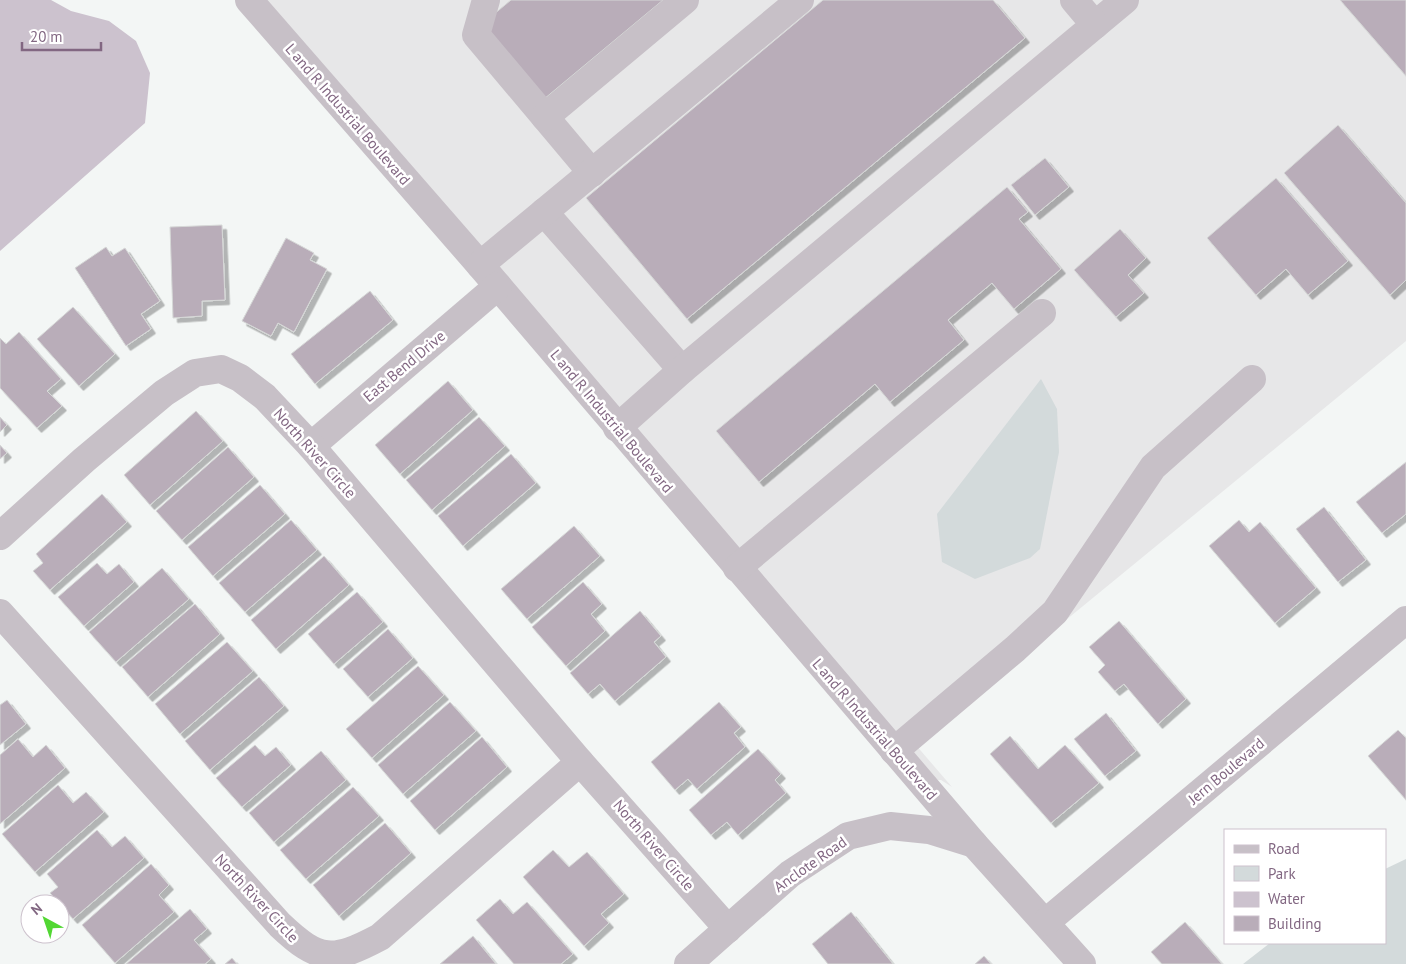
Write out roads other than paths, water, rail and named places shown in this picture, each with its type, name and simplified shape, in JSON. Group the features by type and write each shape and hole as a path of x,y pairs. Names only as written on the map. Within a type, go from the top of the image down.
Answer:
{"street":[{"name":"L and R Industrial Boulevard","path":"248,0 480,265 617,428 974,844"},
{"path":"486,0 476,35 592,174"},
{"path":"545,117 685,0"},
{"path":"480,265 800,0"},
{"path":"1074,0 1095,25"},
{"path":"617,428 682,370 1125,0"},
{"path":"544,212 682,370"},
{"name":"East Bend Drive","path":"311,446 498,286"},
{"path":"737,568 1042,313"},
{"name":"North River Circle","path":"0,536 98,448 164,393 195,373 221,369 240,378 265,397 311,446 580,762 728,929"},
{"path":"894,751 1056,612 1152,467 1252,379"},
{"name":"North River Circle","path":"0,612 280,925 302,946 328,955 351,952 380,937 580,762"},
{"name":"Jern Boulevard","path":"1046,922 1406,620"},
{"name":"Anclote Road","path":"688,964 790,874 848,836 890,826 929,830 974,844"},
{"path":"974,844 1082,964"}],"water":[{"path":"0,0 51,0 71,11 109,21 136,41 150,73 145,123 0,251"}]}
